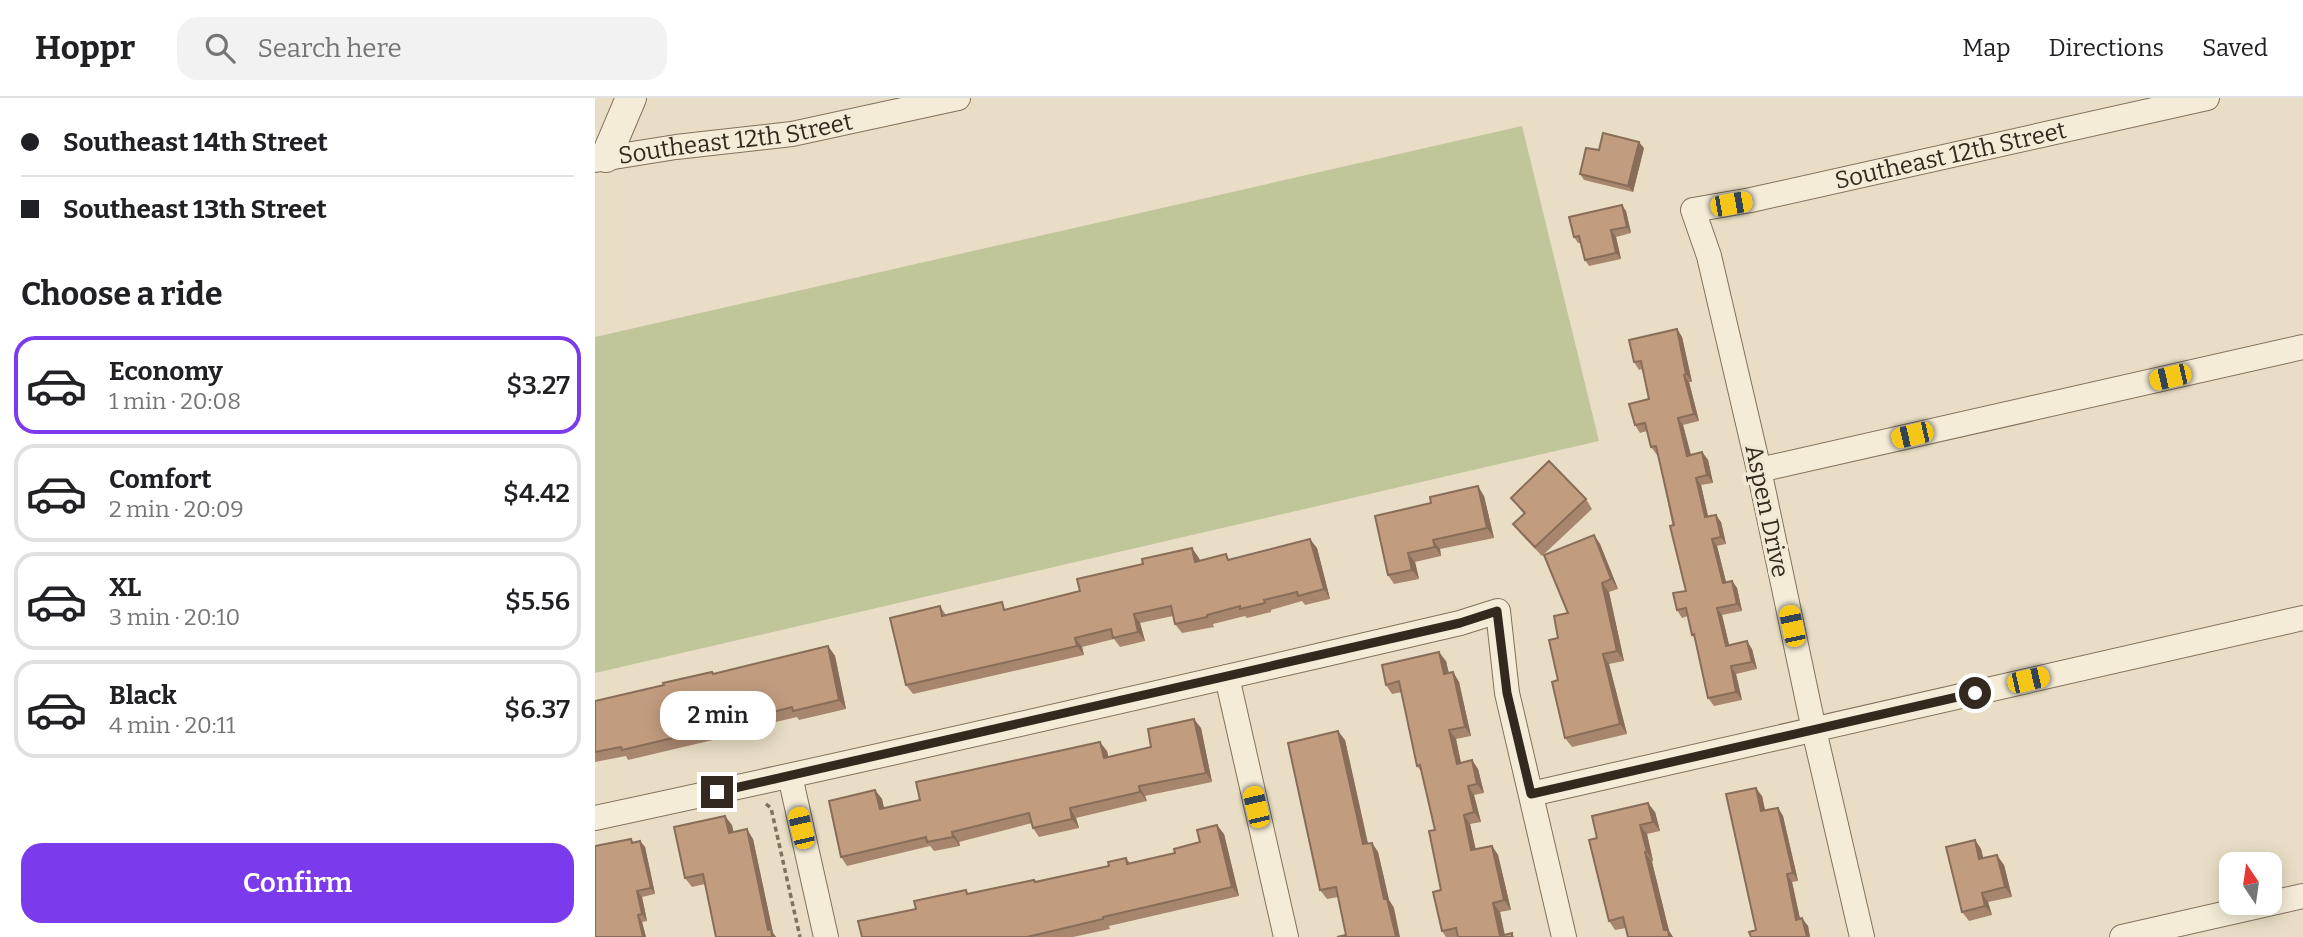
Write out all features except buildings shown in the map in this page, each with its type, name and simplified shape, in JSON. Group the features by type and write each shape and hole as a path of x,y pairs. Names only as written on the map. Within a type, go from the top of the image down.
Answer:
{"street":[{"path":"601,159 631,98"},
{"name":"Southeast 12th Street","path":"601,159 792,134 958,98"},
{"name":"Southeast 12th Street","path":"1693,210 1761,198 2207,98"},
{"name":"Aspen Drive","path":"1693,210 1709,256 1759,470 1814,730 1862,937"},
{"path":"1759,470 2303,347"},
{"path":"595,818 1227,677 1460,623 1497,611 1507,693 1564,937"},
{"path":"1531,794 2303,618"},
{"path":"1227,677 1286,937"},
{"path":"790,776 826,937"},
{"path":"2122,937 2303,896"}],"path":[{"path":"760,802 771,808 800,937"}],"green space":[{"path":"1522,126 1599,441 595,673 595,337"}],"route":[{"path":"717,792 1460,623 1497,611 1507,693 1531,794 1975,693"}]}
